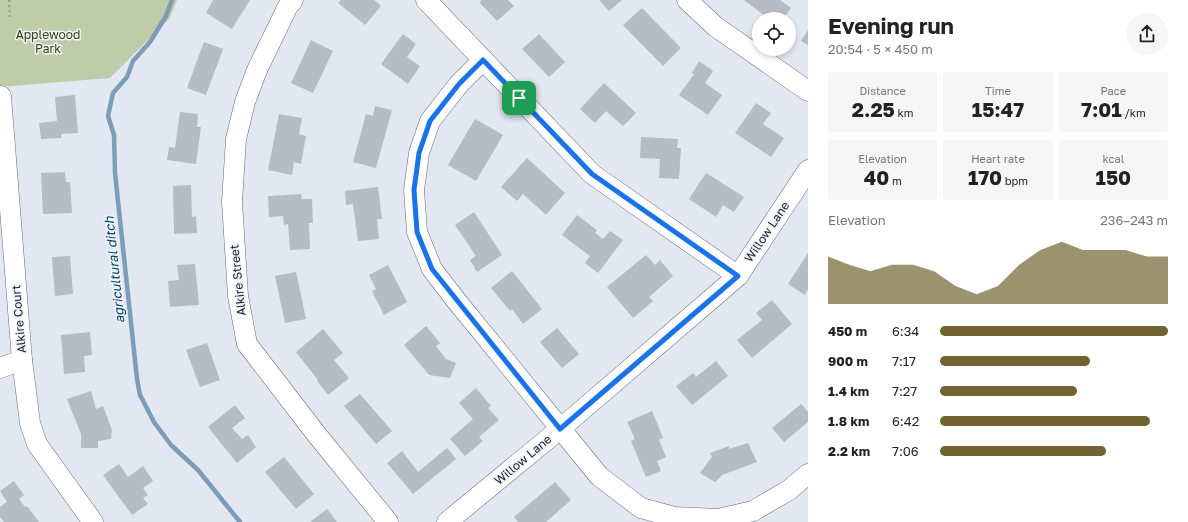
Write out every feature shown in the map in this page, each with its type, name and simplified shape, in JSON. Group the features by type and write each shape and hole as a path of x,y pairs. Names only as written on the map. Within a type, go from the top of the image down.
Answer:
{"street":[{"name":"Alkire Street","path":"293,0 288,6 257,70 245,102 236,139 232,202 238,296 247,344 316,435 388,522"},
{"path":"426,0 592,174 738,276"},
{"path":"688,0 716,27 808,91"},
{"path":"483,60 459,84 430,121 419,153 414,190 417,232 432,269 599,476 641,508 674,517 718,519 753,511 789,490 808,474"},
{"name":"Alkire Court","path":"1,96 22,360 30,422 37,444 93,522"},
{"name":"Willow Lane","path":"448,522 560,429 738,276 808,170"},
{"path":"0,368 22,360"}],"path":[{"path":"9,0 10,19"}],"green space":[{"name":"Applewood Park","path":"0,0 177,0 170,18 110,78 0,87"}],"building":[{"path":"213,0 250,0 232,29 206,13"},
{"path":"341,0 374,0 381,6 365,25 338,3"},
{"path":"481,0 508,0 514,6 497,21 480,3"},
{"path":"599,0 622,0 609,11"},
{"path":"744,0 780,0 791,8 788,12 760,12"},
{"path":"642,8 681,48 663,66 623,25"},
{"path":"808,30 808,45 801,41"},
{"path":"403,34 416,44 407,57 420,66 408,84 381,64"},
{"path":"539,34 565,62 549,77 522,49"},
{"path":"311,40 333,51 313,93 291,83"},
{"path":"204,42 223,49 206,95 187,88"},
{"path":"699,61 713,71 705,83 722,95 708,115 679,95 694,74 692,73"},
{"path":"604,83 636,113 623,126 606,111 595,123 580,109"},
{"path":"75,95 78,133 61,134 61,138 41,139 39,123 57,121 55,97"},
{"path":"756,103 771,113 763,124 784,138 771,157 735,133"},
{"path":"375,106 392,110 376,168 353,162 366,114 373,116"},
{"path":"180,112 198,114 197,127 201,127 196,164 167,160 169,147 175,148"},
{"path":"279,114 302,118 299,134 306,136 301,164 294,162 292,175 268,170"},
{"path":"475,119 503,135 476,181 448,165"},
{"path":"641,137 678,139 677,148 681,148 679,179 659,178 660,159 640,158"},
{"path":"527,158 565,193 546,215 523,194 517,201 501,187"},
{"path":"65,172 66,182 70,182 72,213 43,214 41,173"},
{"path":"706,173 744,197 734,212 723,205 716,217 689,199"},
{"path":"191,185 192,217 196,216 197,233 174,234 173,186"},
{"path":"378,187 382,219 377,219 379,239 358,241 353,204 346,205 345,191"},
{"path":"301,194 302,199 312,199 313,223 309,223 310,249 290,250 288,224 284,225 283,216 269,217 268,196"},
{"path":"474,212 502,255 477,272 470,260 476,256 455,225"},
{"path":"577,215 597,230 595,233 603,239 610,231 623,240 598,273 585,263 590,256 562,235"},
{"path":"808,253 808,289 805,295 788,284"},
{"path":"646,255 655,265 660,260 673,276 649,297 653,301 633,318 607,287"},
{"path":"70,256 73,294 55,296 52,257"},
{"path":"195,264 199,305 170,307 168,281 179,280 177,265"},
{"path":"388,265 407,302 384,315 372,291 376,289 369,275"},
{"path":"512,271 542,309 523,324 512,309 510,311 491,288"},
{"path":"296,272 306,319 285,323 275,276"},
{"path":"772,300 792,324 752,358 737,340 762,320 756,313"},
{"path":"426,326 440,343 436,346 446,359 456,363 450,378 429,375 404,345"},
{"path":"557,328 579,354 562,368 540,342"},
{"path":"323,329 343,353 334,360 349,378 328,395 296,352"},
{"path":"90,332 92,355 84,356 85,372 64,374 61,335"},
{"path":"207,343 220,380 200,387 186,350"},
{"path":"716,361 728,376 692,405 676,386 693,373 696,377"},
{"path":"476,388 491,406 488,408 499,420 479,437 483,441 465,456 450,439 473,419 459,403"},
{"path":"91,391 96,409 103,406 112,430 111,439 98,441 98,448 81,448 81,434 67,399"},
{"path":"360,394 392,431 376,444 344,406"},
{"path":"801,404 808,412 808,422 784,442 772,428"},
{"path":"235,405 245,418 232,428 242,439 248,435 256,447 237,463 208,427"},
{"path":"652,411 663,438 659,440 666,457 657,461 661,471 646,477 631,441 635,439 627,422"},
{"path":"748,443 757,462 722,475 715,482 700,473 712,457 710,453 729,446 729,449"},
{"path":"447,448 456,459 413,494 387,463 402,451 418,472"},
{"path":"284,457 314,494 296,509 265,472"},
{"path":"119,464 128,477 143,466 153,481 143,488 148,495 143,498 148,504 132,515 103,475"},
{"path":"14,481 24,495 19,499 25,507 27,506 39,522 4,522 0,517 0,507 7,502 0,491"},
{"path":"555,482 571,500 546,522 518,522 514,517"},
{"path":"327,509 337,522 310,522"}],"waterway":[{"name":"agricultural ditch","path":"172,0 166,16 150,42 133,61 127,77 113,93 108,116 114,135 115,173 137,379 140,395 154,422 171,445 198,470 240,522"}],"route":[{"path":"483,60 519,98 592,174 738,276 560,429 432,269 417,232 414,190 419,153 430,121 459,84 483,60"}]}
